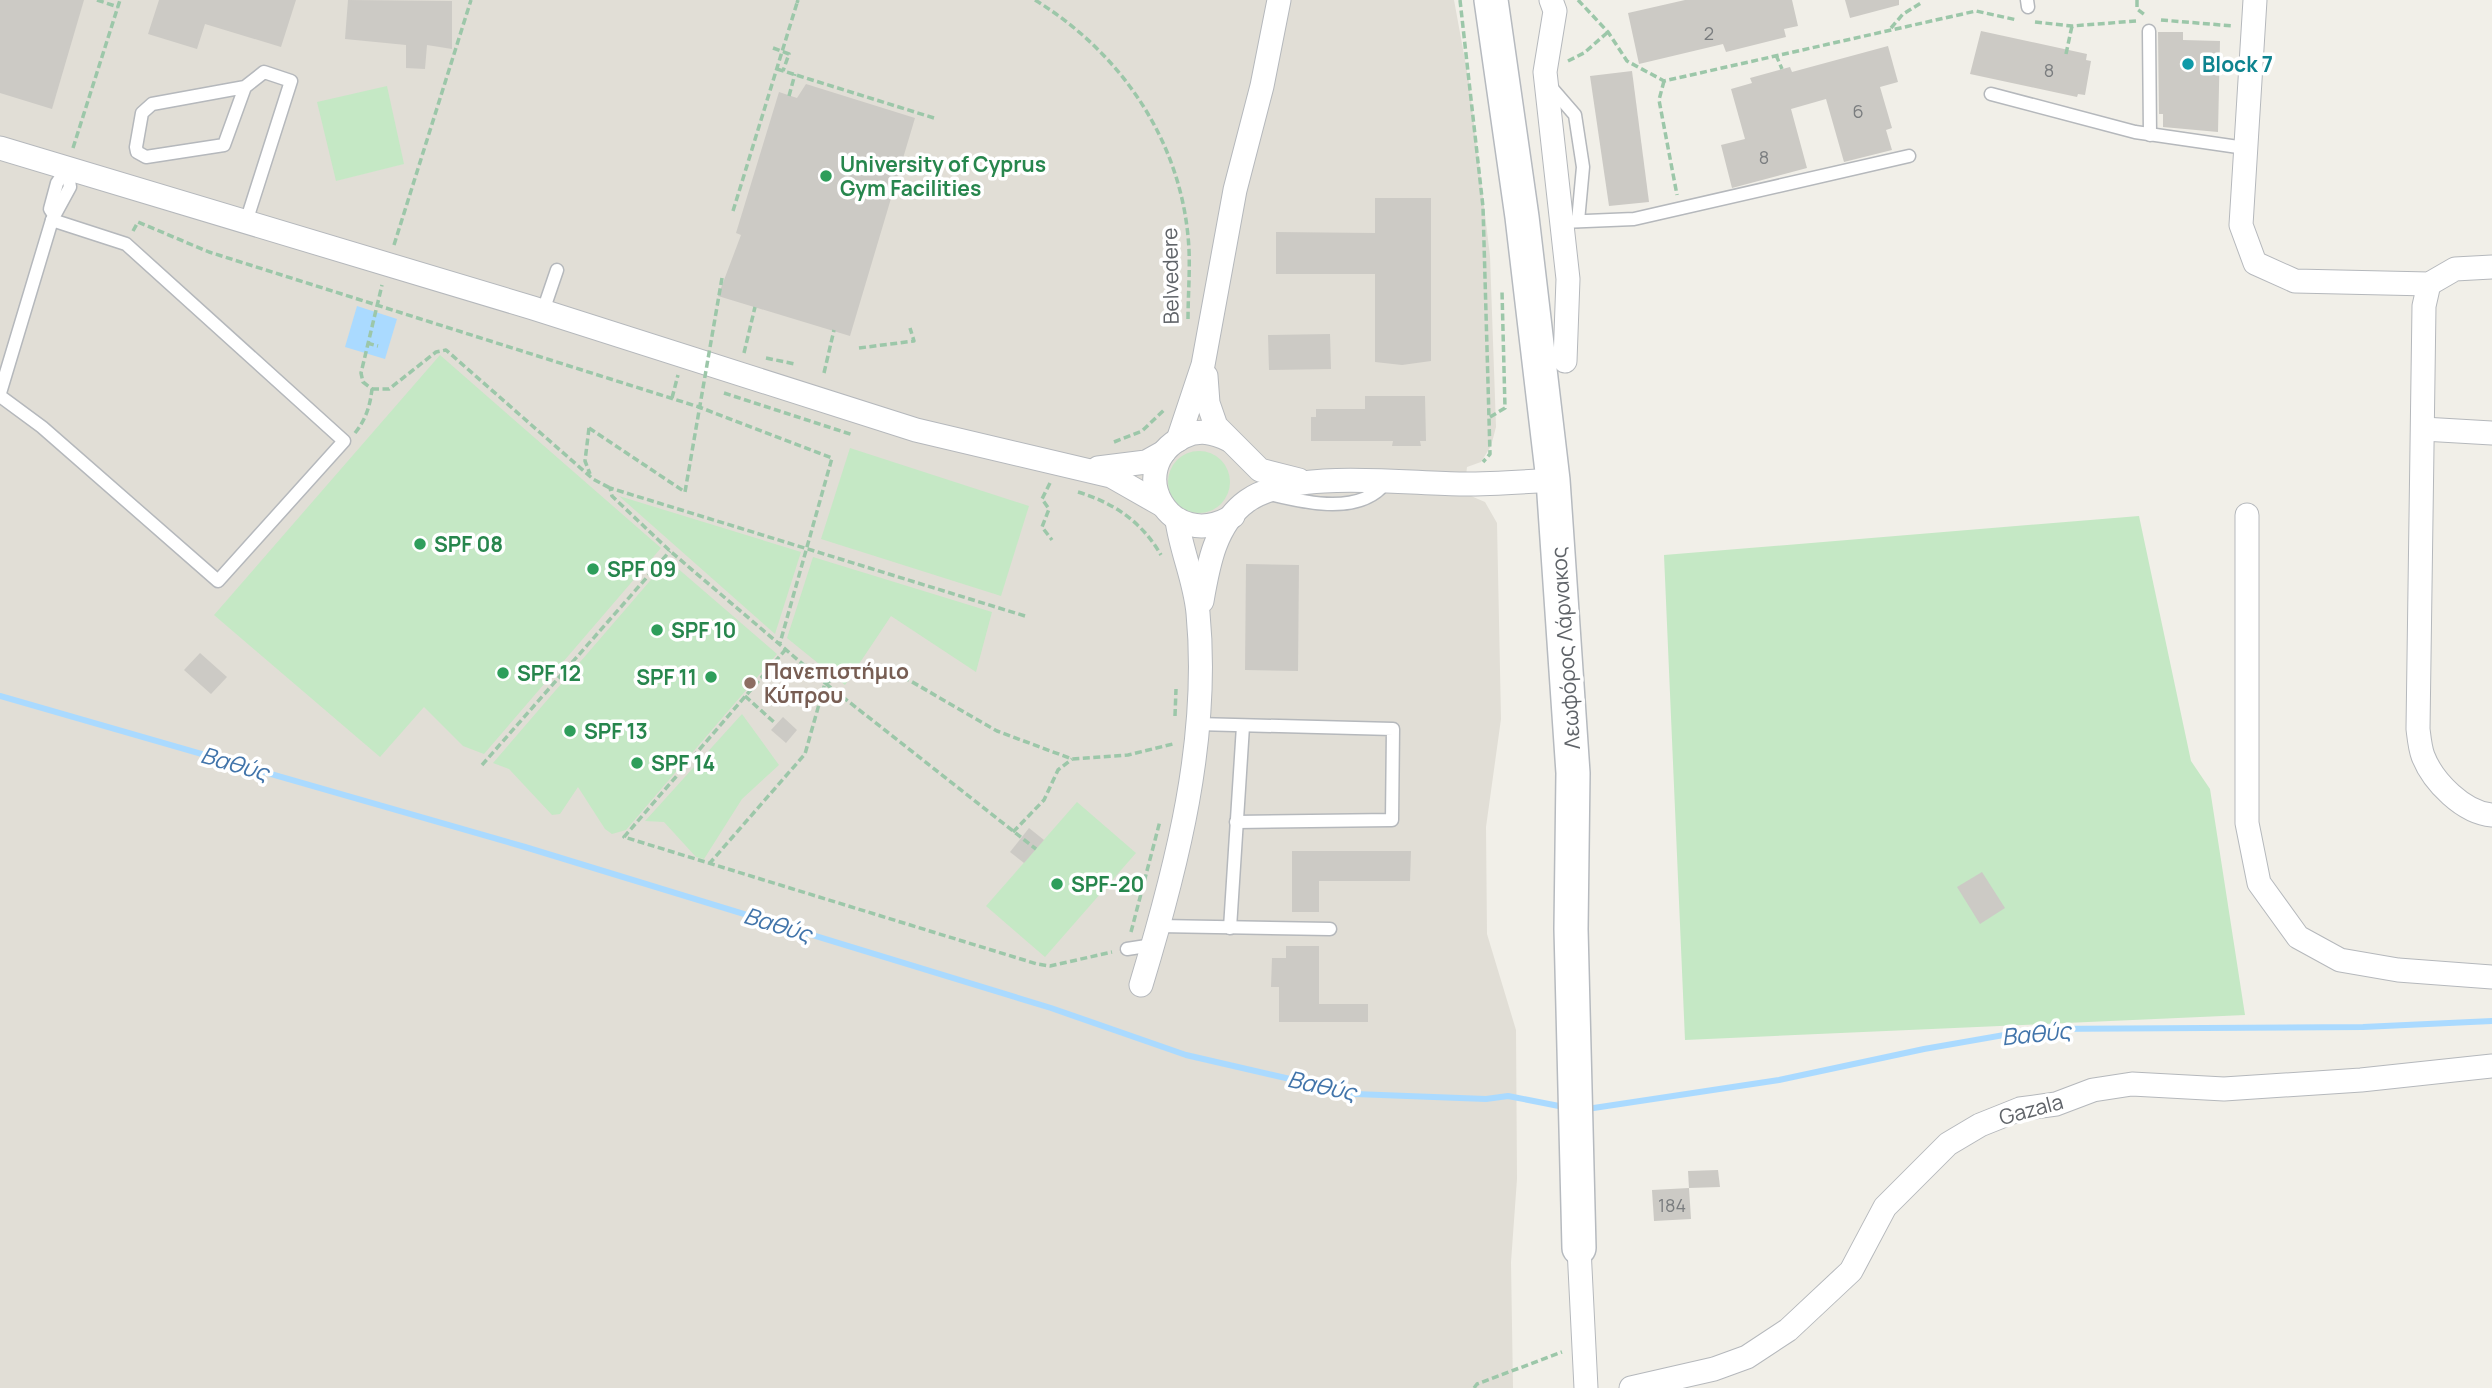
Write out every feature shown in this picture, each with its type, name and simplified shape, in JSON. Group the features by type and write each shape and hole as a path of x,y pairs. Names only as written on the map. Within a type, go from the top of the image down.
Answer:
{"main road":[{"name":"Λεωφόρος Λάρνακος","path":"1491,0 1526,243 1553,480 1573,773 1571,929 1578,1248"}],"street":[{"path":"1141,985 1182,829 1197,724 1199,625 1196,594 1155,477 1192,404 1205,356 1235,190 1262,86 1279,0"},
{"path":"1551,0 1555,10 1546,78 1570,222 1565,361"},
{"path":"2255,0 2241,225 2255,263 2295,281 2429,284 2455,269 2492,267"},
{"path":"0,148 246,222 385,275 543,311 1068,478 1111,476 1169,512 1206,527 1220,524 1265,493 1287,485 1323,482 1463,484 1553,480"},
{"path":"2429,284 2424,306 2418,729 2423,756 2455,799 2492,815"},
{"path":"1205,356 1208,403 1216,426 1261,470 1273,475 1323,482"},
{"path":"2423,429 2492,433"},
{"path":"1068,478 1146,462 1171,446 1203,431 1234,445 1248,463 1249,493 1214,548 1199,625"},
{"path":"2247,515 2247,823 2259,883 2298,937 2340,960 2398,970 2492,977"},
{"name":"Gazala","path":"1631,1388 1714,1369 1747,1357 1788,1330 1852,1272 1885,1207 1948,1144 1980,1125 2020,1109 2056,1104 2093,1090 2132,1084 2224,1089 2361,1080 2492,1066"},
{"name":"Λεωφόρος Λάρνακος","path":"1578,1248 1583,1345"},
{"path":"1583,1345 1586,1388"}],"lane":[{"path":"2150,26 2150,135"},
{"path":"245,87 224,145 146,157 137,152 142,113 148,106 245,87 264,72 291,81 246,222"},
{"path":"1991,94 2150,135 2245,148"},
{"path":"1570,222 1634,219 1909,156"},
{"path":"53,218 50,209 53,193 67,168"},
{"path":"53,218 126,244 344,441 218,581 42,427 0,394 53,218 70,187 67,168"},
{"path":"543,311 558,270"},
{"path":"1265,493 1310,502 1339,503 1370,498 1378,494 1387,481"},
{"path":"1197,724 1393,729 1392,820 1236,822"},
{"path":"1230,928 1243,726"},
{"path":"1127,949 1156,936 1230,928 1331,929"}],"path":[{"path":"97,0 118,7"},
{"path":"67,168 120,0"},
{"path":"471,0 376,304 361,373 363,382 372,389 389,389 436,352 446,350 593,479 610,488 1025,616"},
{"path":"733,211 798,0"},
{"name":"Belvedere","path":"1035,0 1075,28 1103,53 1138,95 1161,133 1180,193 1189,248 1187,332"},
{"path":"1460,0 1483,207 1490,370 1490,454 1485,461 1474,464"},
{"path":"1578,0 1608,32 1627,61 1664,81 1976,11 2072,26 2253,27"},
{"path":"2137,0 2137,9 2150,26"},
{"path":"1891,28 1903,14 1921,3"},
{"path":"2066,54 2072,26"},
{"path":"1546,78 1584,53 1608,32"},
{"path":"773,48 789,54 783,71"},
{"path":"1776,55 1782,69"},
{"path":"777,69 934,118"},
{"path":"789,96 795,74"},
{"path":"1664,81 1659,100 1679,208"},
{"path":"126,244 138,222 209,252 699,407 831,458 780,643"},
{"path":"593,479 586,467 589,428 685,492 722,278"},
{"path":"744,353 755,307"},
{"path":"859,348 914,341 911,328"},
{"path":"824,373 834,330"},
{"path":"699,341 721,347"},
{"path":"367,343 378,346"},
{"path":"733,350 795,363"},
{"path":"344,441 356,432 367,417 372,389"},
{"path":"1110,443 1142,431 1171,402"},
{"path":"1068,478 1140,526 1162,556"},
{"path":"1050,484 1042,499 1049,509 1042,528 1052,540"},
{"path":"610,488 612,496 670,551 825,684 1036,849"},
{"path":"482,765 670,551"},
{"path":"786,649 624,838 1050,966 1127,949 1163,808"},
{"path":"825,684 871,667 895,672 997,731 1072,759 1128,754 1173,744"},
{"path":"1174,728 1177,676"},
{"path":"709,864 805,754 825,684"},
{"path":"745,696 776,724"},
{"path":"1171,757 1173,736"},
{"path":"1013,831 1044,800 1058,770 1072,759"},
{"path":"1474,1388 1477,1384 1583,1345"}],"shaded area":[{"name":"Πανεπιστήμιο Κύπρου","path":"0,0 1454,0 1469,82 1490,256 1496,427 1491,446 1481,462 1467,467 1464,493 1485,502 1497,523 1501,719 1486,827 1487,934 1516,1030 1517,1179 1511,1262 1513,1388 0,1388"}],"green space":[{"path":"387,86 404,164 336,181 317,102"},
{"name":"SPF 08","path":"440,355 661,548 484,754 463,746 424,707 380,757 214,615"},
{"path":"850,448 1029,506 1001,596 821,539"},
{"path":"1199,451 1211,453 1221,460 1228,470 1228,494 1221,504 1211,511 1199,513 1187,511 1177,504 1170,494 1168,482 1170,470 1177,460 1187,453"},
{"path":"619,496 801,552 775,634"},
{"path":"2139,516 2191,761 2210,789 2245,1015 1685,1040 1664,555"},
{"path":"813,557 992,612 976,672 891,616 845,685 787,638"},
{"path":"668,560 777,654 626,830 612,834 605,829 578,787 560,814 552,815 509,769 493,763"},
{"path":"742,714 779,765 742,799 704,859 696,857 664,822 645,821"},
{"name":"SPF-20","path":"1077,802 1136,853 1045,957 986,906"}],"water":[{"path":"357,306 397,319 385,359 345,347"}],"building":[{"path":"0,0 84,0 52,109 0,93"},
{"path":"159,0 296,0 281,47 205,24 197,49 148,34"},
{"path":"348,0 452,1 452,49 427,45 425,69 406,68 406,45 345,39"},
{"path":"1685,0 1792,0 1798,26 1784,29 1786,37 1726,52 1723,44 1639,64 1628,13"},
{"path":"1845,0 1899,0 1899,5 1850,18"},
{"path":"1981,31 2087,54 2086,60 2091,61 2085,95 2078,94 2077,97 1970,74"},
{"name":"Block 7","path":"2158,32 2183,32 2183,40 2220,41 2218,132 2163,127 2163,114 2159,114"},
{"path":"1888,46 1898,82 1880,87 1892,128 1886,130 1892,150 1844,162 1826,99 1791,109 1807,168 1732,188 1721,145 1745,139 1731,89 1752,83 1750,78 1790,67 1792,72"},
{"path":"1632,71 1649,202 1609,206 1590,76"},
{"name":"University of Cyprus Gym Facilities","path":"806,84 915,118 850,336 718,296 741,235 736,233 779,92 797,98"},
{"path":"1375,198 1431,198 1431,361 1402,365 1375,362 1375,274 1276,274 1276,232 1375,233"},
{"path":"1330,334 1331,369 1269,370 1268,335"},
{"path":"1365,396 1425,396 1426,441 1420,441 1421,446 1392,446 1393,441 1311,441 1311,417 1316,417 1316,409 1365,409"},
{"path":"1246,564 1299,565 1298,671 1245,670"},
{"path":"200,653 227,677 211,694 184,670"},
{"path":"783,717 797,730 786,743 771,730"},
{"path":"1029,828 1044,840 1024,863 1010,852"},
{"path":"1292,851 1411,851 1410,881 1319,881 1319,912 1292,912"},
{"path":"1982,872 2005,908 1980,924 1957,887"},
{"path":"1286,946 1319,946 1319,1004 1368,1004 1368,1022 1279,1022 1279,987 1271,987 1272,958 1286,958"},
{"path":"1718,1170 1720,1187 1689,1188 1688,1171"},
{"path":"1689,1188 1691,1219 1654,1221 1652,1190"}],"waterway":[{"name":"Βαθύς","path":"0,696 525,847 1051,1008 1186,1055 1355,1094 1486,1099 1508,1096 1564,1107"},
{"name":"Βαθύς","path":"1587,1109 1779,1080 1924,1049 2038,1029 2363,1027 2492,1021"}],"place":[{"name":"Block 7","path":"2188,64"},
{"name":"University of Cyprus Gym Facilities","path":"826,176"},
{"name":"SPF 08","path":"420,544"},
{"name":"SPF 09","path":"593,569"},
{"name":"SPF 10","path":"657,630"},
{"name":"SPF 12","path":"503,673"},
{"name":"SPF 11","path":"711,677"},
{"name":"Πανεπιστήμιο Κύπρου","path":"750,683"},
{"name":"SPF 13","path":"570,731"},
{"name":"SPF 14","path":"637,763"},
{"name":"SPF-20","path":"1057,884"}]}
